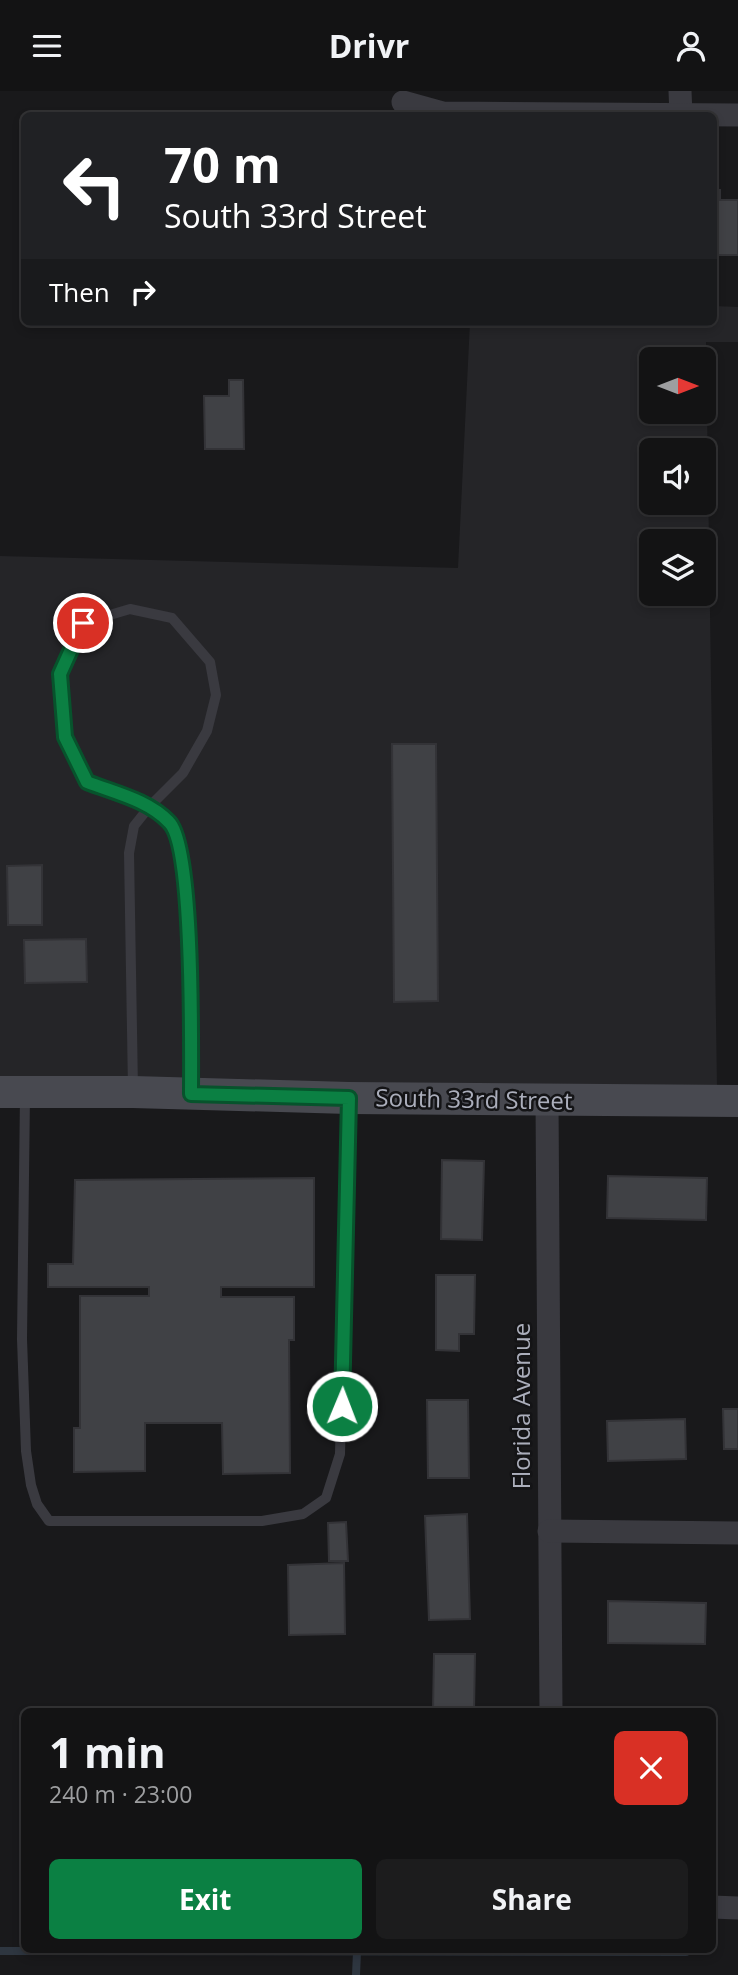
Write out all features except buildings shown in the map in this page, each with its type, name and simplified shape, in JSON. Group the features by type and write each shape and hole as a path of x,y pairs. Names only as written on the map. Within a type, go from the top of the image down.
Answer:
{"street":[{"path":"680,91 681,112"},
{"path":"402,102 439,112"},
{"path":"717,115 738,115"},
{"name":"South 33rd Street","path":"13,1092 738,1101"},
{"name":"Florida Avenue","path":"547,1100 551,1708"},
{"path":"550,1531 738,1533"},
{"path":"716,1907 738,1908"}],"lane":[{"path":"133,1092 129,853 134,826 150,806 183,773 207,731 216,695 210,662 172,618 130,609 83,623 60,674 65,737 87,782 150,806 172,824 185,880 190,967 191,1094"},
{"path":"13,1092 26,1451 37,1504 49,1521 262,1521 303,1514 326,1498 340,1454 349,1098"}],"shaded area":[{"path":"717,306 738,307 738,342 706,342 706,347 639,347 639,424 707,424 707,438 639,438 639,515 709,515 709,529 639,529 639,606 710,606 717,1087 0,1078 0,556 458,568 470,326 717,326"}],"waterway":[{"path":"0,1951 21,1951"},
{"path":"356,1975 357,1953"}],"route":[{"path":"83,623 60,674 65,737 87,782 150,806 172,824 180,850 185,880 190,967 191,1094 349,1098 342,1406"}]}
